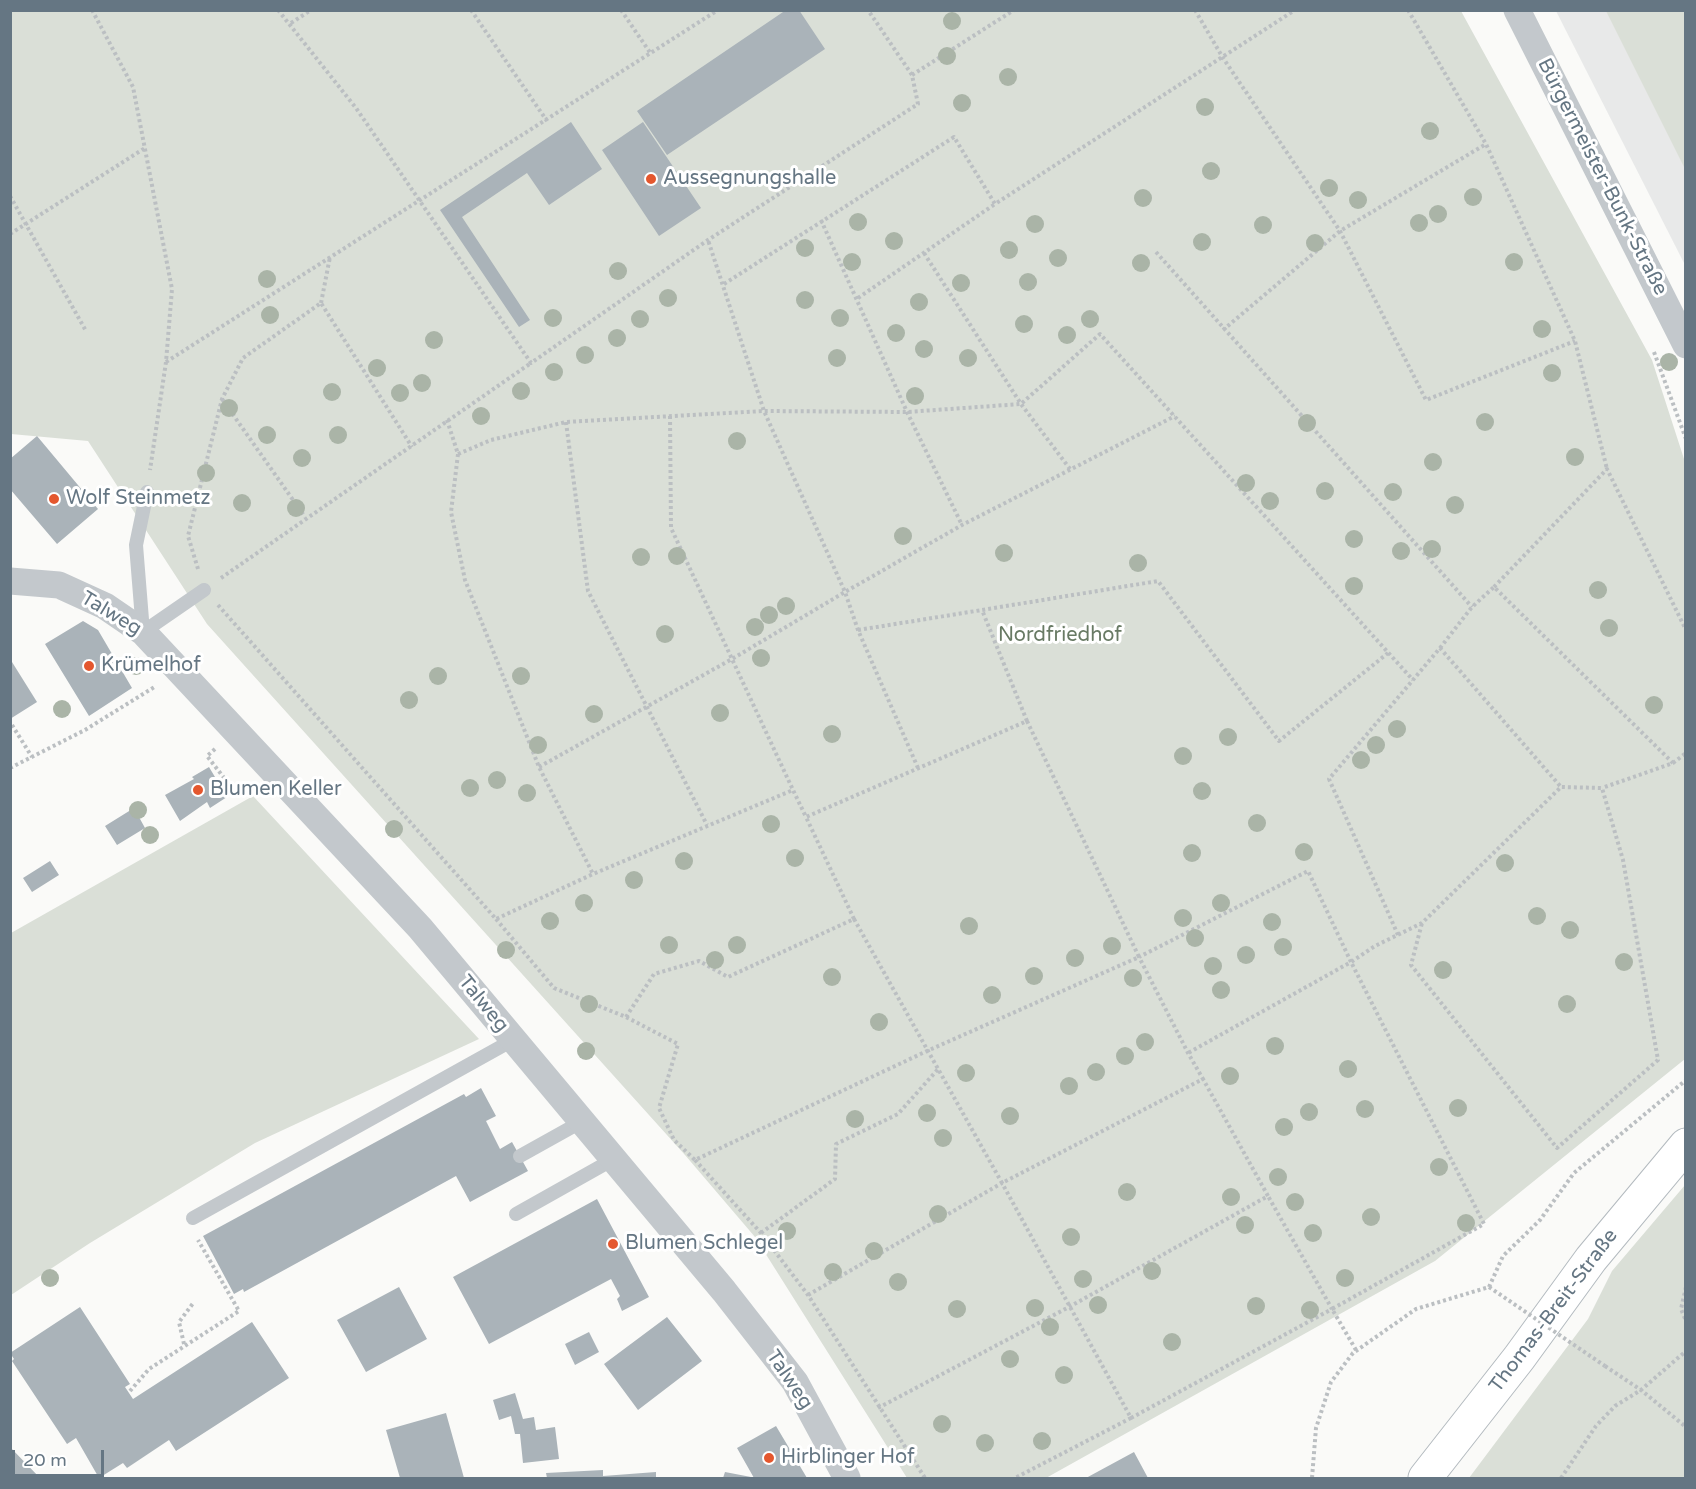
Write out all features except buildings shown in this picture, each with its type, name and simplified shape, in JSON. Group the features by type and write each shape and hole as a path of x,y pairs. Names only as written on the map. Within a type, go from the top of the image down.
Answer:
{"main road":[{"name":"Thomas-Breit-Straße","path":"1425,1479 1512,1367 1591,1259 1686,1145"}],"street":[{"name":"Bürgermeister-Bunk-Straße","path":"1516,10 1686,345"},
{"name":"Talweg","path":"10,581 59,585 105,606 143,632 420,928 580,1122 724,1291 795,1382 847,1479"}],"lane":[{"path":"147,492 136,545 143,632 204,590"},
{"path":"193,1225 513,1041"},
{"path":"520,1156 580,1122"},
{"path":"516,1214 612,1160"}],"path":[{"path":"92,10 133,87 172,289 166,362 147,492"},
{"path":"278,10 291,23 356,108 531,363"},
{"path":"291,23 311,10"},
{"path":"471,10 547,121"},
{"path":"621,10 651,54"},
{"path":"166,362 718,10"},
{"path":"204,590 305,517 412,447 447,420 708,240 918,104 912,75 868,10"},
{"path":"912,75 1014,10"},
{"path":"1195,10 1223,58 1340,231 1426,400 1575,341"},
{"path":"858,298 995,204 1295,10"},
{"path":"1408,10 1486,144 1575,341 1607,469 1686,630"},
{"path":"724,285 821,220 954,136 995,204"},
{"path":"1223,330 1340,231 1486,144"},
{"path":"10,234 145,148"},
{"path":"10,196 28,223 86,331"},
{"path":"821,220 858,298 907,412 962,525"},
{"path":"708,240 764,411 845,592 858,630 918,768"},
{"path":"1156,252 1223,330 1472,607"},
{"path":"924,253 1021,404 1071,469"},
{"path":"330,257 321,303 412,447"},
{"path":"321,303 243,358 222,399 188,536 204,590 496,919 554,988 626,1017 678,1044 659,1108 674,1140 761,1233 808,1295 925,1479"},
{"path":"458,454 491,440 566,422 764,411 907,412 1021,404 1100,334 1413,680"},
{"path":"222,399 305,517"},
{"path":"670,416 671,528 854,919 927,1051 939,1068 1131,1418"},
{"path":"539,766 732,659 962,525 1175,416"},
{"path":"447,420 458,454 451,512 465,580 539,766 593,874"},
{"path":"566,422 588,591 707,825"},
{"path":"1398,935 1329,779 1472,607 1607,469"},
{"path":"858,630 1158,581 1279,741 1389,653"},
{"path":"1494,587 1673,763"},
{"path":"982,610 1027,721 1139,957 1188,1053 1356,1350"},
{"path":"1440,648 1561,787"},
{"path":"10,768 85,730 180,671"},
{"path":"806,817 1027,721"},
{"path":"12,725 32,757"},
{"path":"1188,1053 1422,923 1561,787 1602,788 1673,763 1686,753"},
{"path":"1422,923 1411,965 1557,1148 1658,1060 1623,860 1602,788"},
{"path":"496,919 593,874 793,790"},
{"path":"695,1160 927,1051 1139,957 1308,871 1484,1224 1332,1309 1015,1479"},
{"path":"626,1017 654,974 699,962 728,977 854,919"},
{"path":"761,1233 835,1179 836,1144 898,1114 939,1068"},
{"path":"808,1295 1002,1183 1203,1079"},
{"path":"1312,1479 1316,1428 1331,1382 1356,1350 1416,1309 1489,1287 1503,1256 1540,1220 1574,1173 1686,1080"},
{"path":"878,1408 1069,1307 1268,1196"},
{"path":"130,1391 149,1369 184,1344 239,1311 193,1225"},
{"path":"1489,1287 1641,1390 1686,1427"},
{"path":"1686,1287 1681,1309 1686,1321"},
{"path":"184,1344 179,1322 194,1302"},
{"path":"1561,1479 1596,1426 1615,1406 1641,1390 1686,1351"}],"shaded area":[{"path":"1556,11 1685,11 1685,265"}],"green space":[{"name":"Nordfriedhof","path":"10,11 1461,11 1652,360 1685,462 1685,1059 1435,1261 1046,1478 907,1478 755,1237 685,1155 207,624 88,441 11,434"},
{"path":"1606,11 1685,11 1685,169"},
{"path":"253,796 479,1039 255,1143 90,1243 11,1295 11,933"},
{"path":"1685,1185 1685,1478 1469,1478 1588,1319 1612,1271"}],"place":[{"name":"Aussegnungshalle","path":"651,179"},
{"name":"Wolf Steinmetz","path":"54,499"},
{"name":"Krümelhof","path":"89,666"},
{"name":"Blumen Keller","path":"198,790"},
{"name":"Blumen Schlegel","path":"613,1244"},
{"name":"Hirblinger Hof","path":"769,1458"}]}
